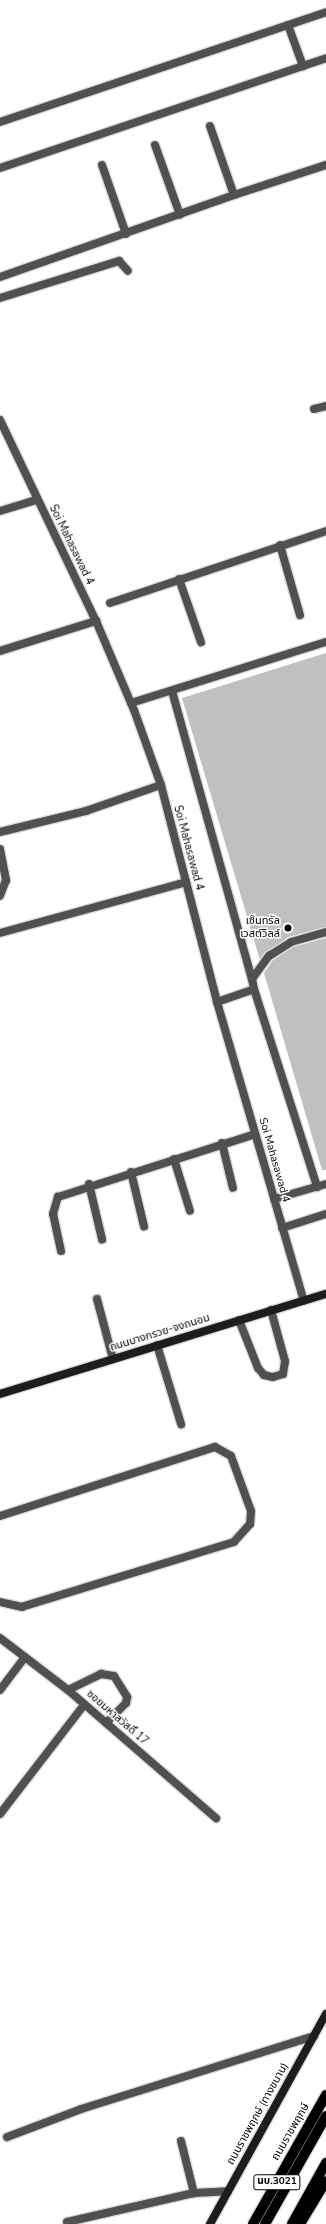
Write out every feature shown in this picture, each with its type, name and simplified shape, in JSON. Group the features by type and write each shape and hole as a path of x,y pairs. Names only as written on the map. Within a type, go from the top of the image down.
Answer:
{"main road":[{"name":"ถนนราชพฤกษ์","path":"253,2224 326,2095"},
{"path":"265,2224 326,2116"},
{"path":"292,2224 326,2163"},
{"path":"300,2224 326,2181"}],"street":[{"path":"0,122 326,12"},
{"path":"288,25 302,66"},
{"path":"0,168 326,58"},
{"path":"210,126 234,195"},
{"path":"155,145 180,215"},
{"path":"102,165 126,234"},
{"path":"0,277 234,195 326,165"},
{"path":"0,298 119,261 128,271"},
{"path":"314,409 326,406"},
{"name":"Soi Mahasawad 4","path":"0,420 96,621 131,703 161,785 217,1002 304,1301"},
{"path":"0,511 37,500"},
{"path":"110,603 326,531"},
{"path":"280,546 300,615"},
{"path":"179,579 201,642"},
{"path":"0,651 96,621"},
{"path":"131,703 326,642"},
{"path":"172,691 254,989 317,1187"},
{"path":"0,832 86,811 161,785"},
{"path":"0,850 6,880 0,896"},
{"path":"0,933 186,882"},
{"path":"252,980 269,956 291,942 326,932"},
{"path":"217,1002 254,989"},
{"path":"61,1251 53,1203 58,1197 88,1184 255,1134"},
{"path":"222,1143 233,1188"},
{"path":"174,1159 190,1211"},
{"path":"131,1172 144,1226"},
{"path":"88,1184 102,1239"},
{"path":"274,1199 326,1184"},
{"path":"282,1228 326,1214"},
{"name":"ถนนบางกรวย-จงถนอม","path":"0,1394 326,1294"},
{"path":"96,1299 113,1359"},
{"path":"239,1320 258,1368 264,1376 273,1377 283,1374 285,1361 271,1310"},
{"path":"157,1345 181,1424"},
{"path":"0,1516 215,1447 230,1456 251,1511 248,1528 234,1542 22,1607 0,1602"},
{"name":"ซอยมหาสวัสดิ์ 17","path":"0,1638 68,1690 216,1818"},
{"path":"0,1690 25,1657"},
{"path":"68,1690 101,1674 114,1676 127,1697 122,1710 106,1723"},
{"path":"0,1814 84,1705"},
{"name":"ถนนราชพฤกษ์ (ทางขนาน)","path":"210,2224 326,2014"},
{"path":"7,2137 81,2109 314,2036"},
{"path":"181,2141 194,2193"},
{"path":"68,2222 194,2193 228,2191"}],"building":[{"name":"เซ็นทรัล เวสต์วิลล์","path":"326,653 326,927 288,937 260,960 182,698"},
{"path":"326,938 326,1170 322,1170 264,973 273,960 293,947"}],"place":[{"name":"เซ็นทรัล เวสต์วิลล์","path":"288,928"}]}
